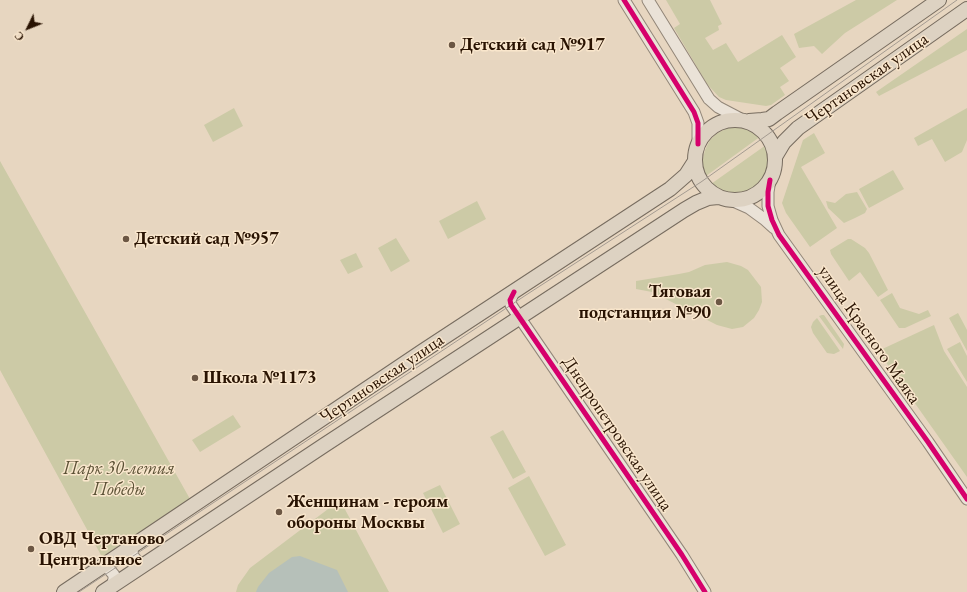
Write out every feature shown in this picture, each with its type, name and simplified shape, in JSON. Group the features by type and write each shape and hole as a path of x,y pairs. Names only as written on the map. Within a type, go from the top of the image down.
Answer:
{"main road":[{"name":"Чертановская улица","path":"724,198 709,191 701,182 696,171 695,161 698,144 703,135 718,124 727,120 769,119 939,0"},
{"name":"Чертановская улица","path":"775,157 784,142 798,128 967,9"},
{"name":"Чертановская улица","path":"107,589 336,437 684,210 702,200 724,198 743,200 754,196 763,189 770,180 775,166 775,157 772,144 767,135 757,125 744,119"},
{"name":"Чертановская улица","path":"64,592 670,189 686,175 695,161"},
{"path":"480,314 491,318 494,323 492,335"}],"street":[{"path":"624,0 694,112 698,123 698,144"},
{"path":"648,0 709,99 718,107 744,119"},
{"name":"улица Красного Маяка","path":"770,180 768,206 772,220 780,235 967,499"},
{"name":"улица Красного Маяка","path":"724,198 749,208 780,235"},
{"name":"Днепропетровская улица","path":"514,292 510,300 511,305 682,555 705,592"},
{"path":"134,545 132,551 133,556 143,565"},
{"path":"101,567 108,568 114,575 114,579 107,589"}],"green space":[{"path":"666,0 710,0 722,24 718,26 719,30 705,38 713,50 726,43 738,62 782,35 796,57 780,68 789,81 780,87 785,95 771,105 766,106 726,100 719,97 707,84 674,28 680,24"},
{"path":"856,0 897,0 845,33 822,54 814,46 799,48 794,34"},
{"path":"967,29 967,50 879,96 876,92"},
{"path":"234,108 243,126 213,142 204,125"},
{"path":"967,108 967,140 962,152 945,162 932,139 918,146 914,138"},
{"path":"737,126 751,129 761,136 706,176 702,163 705,150 710,140 716,134 727,128"},
{"path":"814,133 825,153 801,167 837,228 810,247 786,213 782,203 803,140"},
{"path":"766,145 770,155 770,172 764,183 743,195 734,196 716,189 711,184"},
{"name":"Парк 30-летия Победы","path":"0,161 190,499 102,557 0,370"},
{"path":"893,170 904,189 869,208 859,189"},
{"path":"857,192 867,209 865,213 844,223 828,208 826,201 835,203 846,194"},
{"path":"477,201 486,219 448,239 439,221"},
{"path":"396,238 410,261 391,272 378,248"},
{"path":"848,239 851,239 865,248 869,253 888,290 878,297 860,272 849,281 831,254 830,250"},
{"path":"356,253 363,267 348,274 340,260"},
{"path":"727,262 741,266 748,270 761,287 762,302 759,310 754,318 743,327 732,329 717,325 652,292 636,289 636,281 689,272 705,265"},
{"path":"892,293 900,308 919,314 928,310 931,316 905,328 899,328 880,300"},
{"path":"958,313 967,330 967,351 949,318"},
{"path":"824,315 844,344 843,349 819,316"},
{"path":"817,318 840,351 834,354 827,353 813,333 811,327"},
{"path":"934,325 944,351 967,387 967,477 878,351"},
{"path":"960,342 967,356 967,382 947,349"},
{"path":"233,415 241,427 200,452 192,440"},
{"path":"503,430 526,472 513,479 490,437"},
{"path":"529,476 566,545 545,556 508,488"},
{"path":"440,485 460,524 443,533 423,493"},
{"path":"340,500 389,592 236,592 238,585 250,568"}],"shaded area":[{"path":"300,556 337,570 348,592 256,592 269,573 292,557"}],"tram line":[{"path":"79,592 526,295 701,182 957,0"}],"cycle path":[{"path":"624,0 694,112 698,123 698,144"},
{"path":"770,180 768,206 772,220 779,235 928,442 967,499"},
{"path":"514,292 510,300 511,305 682,555 705,592"}],"place":[{"name":"Детский сад №917","path":"452,45"},
{"name":"Детский сад №957","path":"126,239"},
{"name":"Тяговая подстанция №90","path":"719,302"},
{"name":"Школа №1173","path":"195,378"},
{"name":"Женщинам - героям обороны Москвы","path":"279,512"},
{"name":"ОВД Чертаново Центральное","path":"31,549"}]}
